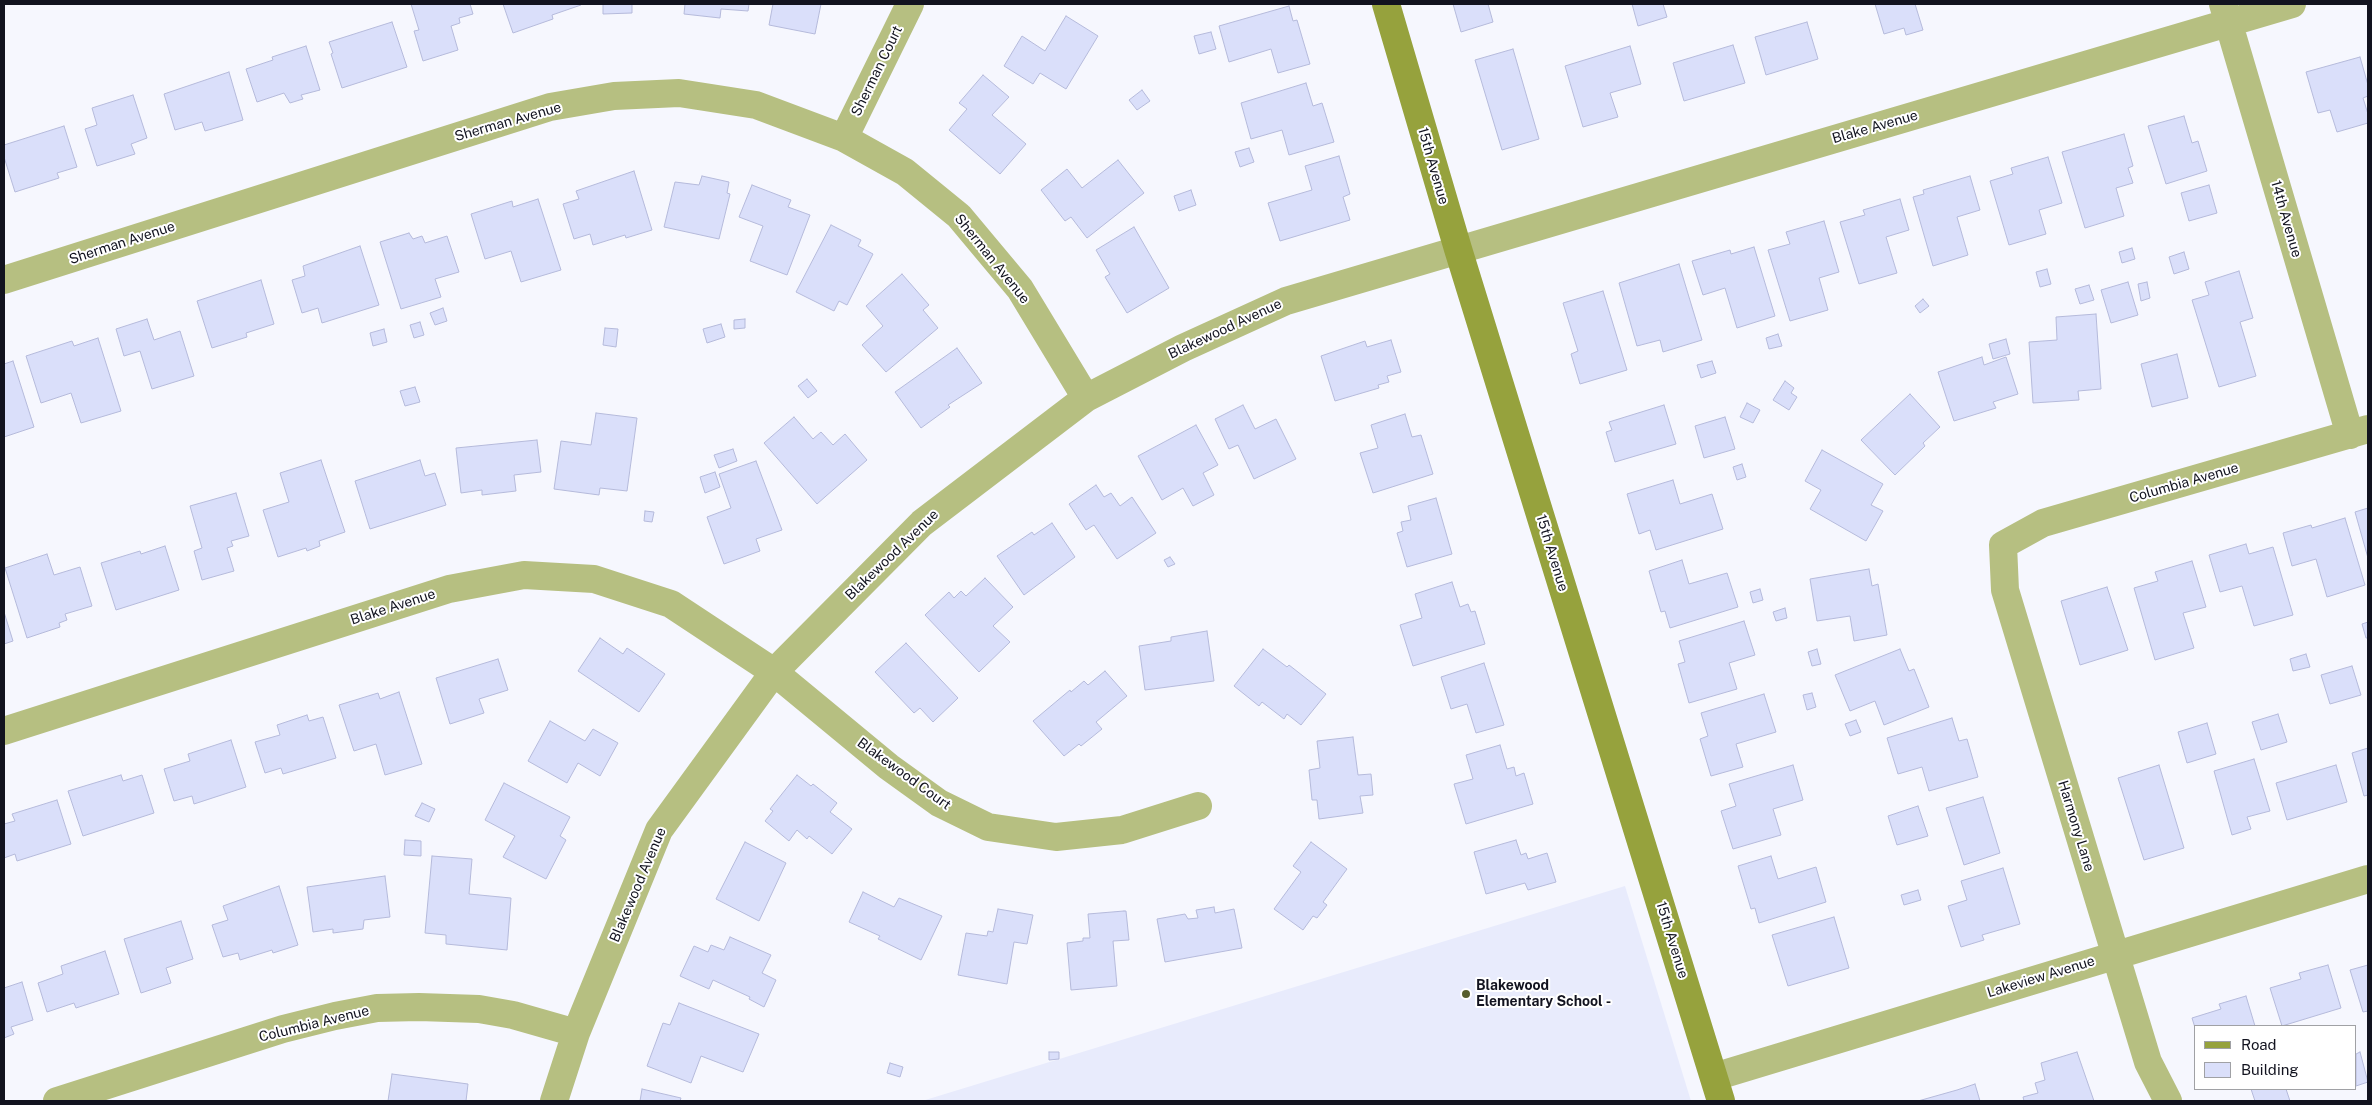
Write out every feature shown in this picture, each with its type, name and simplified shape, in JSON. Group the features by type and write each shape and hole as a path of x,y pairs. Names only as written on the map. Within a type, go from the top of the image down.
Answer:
{"street":[{"name":"Sherman Court","path":"844,138 910,4"},
{"name":"15th Avenue","path":"1386,4 1458,250 1718,1089"},
{"name":"Blake Avenue","path":"1458,250 2225,13 2292,4"},
{"name":"14th Avenue","path":"2225,13 2359,432"},
{"name":"Sherman Avenue","path":"4,280 550,107 614,96 679,93 756,104 844,138 905,172 959,216 1020,289 1086,398"},
{"name":"Blakewood Avenue","path":"554,1101 576,1033 660,830 774,672 922,523 1086,398 1183,348 1286,301 1458,250"},
{"name":"Columbia Avenue","path":"2003,545 2043,523 2359,432"},
{"name":"Harmony Lane","path":"2003,545 2005,590 2114,955 2148,1062 2168,1101"},
{"name":"Blake Avenue","path":"4,732 449,589 524,575 594,579 671,604 774,672"},
{"name":"Blakewood Court","path":"774,672 889,767 932,798 988,827 1056,837 1122,830 1198,806"},
{"name":"Lakeview Avenue","path":"1718,1089 2114,955 2368,879"},
{"name":"Columbia Avenue","path":"57,1101 283,1029 334,1016 377,1008 479,1009 512,1015 576,1033"}],"shaded area":[{"name":"Blakewood Elementary School -","path":"1625,886 1691,1101 922,1101"}],"building":[{"path":"411,4 470,4 473,14 459,18 460,23 451,26 458,50 423,61 414,31 419,30"},
{"path":"503,4 581,5 552,15 553,19 513,33"},
{"path":"603,4 632,4 632,13 603,14"},
{"path":"685,4 749,4 748,11 721,9 720,18 684,14"},
{"path":"773,4 821,4 815,34 769,25"},
{"path":"1453,4 1488,4 1493,22 1461,32"},
{"path":"1632,4 1663,4 1667,17 1638,26"},
{"path":"1875,4 1915,4 1923,30 1906,35 1904,28 1884,34"},
{"path":"1289,6 1293,21 1297,20 1310,64 1278,73 1271,49 1229,62 1219,26"},
{"path":"1066,16 1098,36 1066,89 1040,73 1033,84 1004,66 1022,36 1045,51"},
{"path":"392,22 407,67 342,88 329,42"},
{"path":"1807,22 1818,59 1766,75 1755,37"},
{"path":"1211,32 1216,49 1199,54 1194,36"},
{"path":"1733,45 1745,83 1684,101 1673,63"},
{"path":"306,46 320,90 301,95 303,99 290,103 284,93 257,102 246,69 273,60 272,57"},
{"path":"1630,46 1641,84 1610,93 1618,117 1583,127 1565,66"},
{"path":"1513,49 1539,139 1502,150 1475,60"},
{"path":"2360,57 2368,85 2368,96 2363,98 2368,114 2368,123 2337,132 2330,110 2318,113 2306,72"},
{"path":"229,72 243,120 205,131 202,122 175,130 164,94"},
{"path":"983,75 1009,97 992,115 1026,144 1000,174 949,130 967,109 959,103"},
{"path":"1306,83 1313,106 1322,103 1334,142 1289,155 1282,130 1251,139 1241,103"},
{"path":"1142,90 1150,101 1137,110 1129,100"},
{"path":"133,95 147,138 131,144 135,154 97,166 85,129 97,125 92,108"},
{"path":"2184,116 2192,143 2198,141 2207,171 2166,184 2148,126"},
{"path":"64,126 77,167 57,173 59,178 15,192 4,157 4,145"},
{"path":"2124,134 2133,166 2128,168 2133,183 2116,188 2124,216 2085,228 2062,152"},
{"path":"1249,148 1254,162 1240,167 1235,152"},
{"path":"1339,156 1350,194 1343,197 1350,220 1280,241 1268,203 1312,190 1305,166"},
{"path":"2048,157 2062,203 2039,210 2046,234 2009,245 1990,181 2013,174 2011,168"},
{"path":"1118,160 1144,193 1087,238 1071,217 1065,221 1041,190 1067,169 1082,188"},
{"path":"634,171 652,230 626,238 625,235 593,245 590,234 574,239 563,204 579,199 576,191"},
{"path":"702,176 729,182 727,193 730,194 719,239 664,227 675,182 699,185"},
{"path":"1970,176 1980,210 1957,217 1968,255 1933,266 1913,197 1924,194 1923,190"},
{"path":"752,185 791,200 788,207 810,215 787,275 750,261 763,226 739,217"},
{"path":"2209,185 2217,213 2189,221 2181,193"},
{"path":"1191,190 1196,205 1179,211 1174,196"},
{"path":"538,199 561,270 521,282 511,251 485,259 471,214 512,201 513,207"},
{"path":"1900,199 1909,230 1886,237 1897,273 1859,284 1840,222 1865,215 1863,210"},
{"path":"1824,221 1839,272 1819,278 1828,310 1790,321 1768,250 1790,244 1786,232"},
{"path":"831,225 861,240 858,246 873,254 847,305 839,301 834,311 796,292"},
{"path":"1134,227 1169,288 1127,313 1105,277 1110,274 1096,250"},
{"path":"409,233 413,239 422,236 425,243 447,236 459,272 435,279 441,297 401,309 380,242"},
{"path":"360,246 379,305 322,323 318,308 302,313 292,280 305,276 303,266"},
{"path":"1754,247 1775,316 1737,328 1725,288 1703,295 1692,261 1730,250 1731,254"},
{"path":"2132,248 2135,259 2122,263 2119,252"},
{"path":"2184,252 2189,269 2174,274 2169,257"},
{"path":"1679,264 1702,340 1663,352 1660,340 1637,346 1619,283"},
{"path":"2047,269 2051,284 2040,287 2036,272"},
{"path":"2239,271 2253,318 2240,322 2256,376 2219,387 2192,300 2209,295 2205,282"},
{"path":"902,274 929,305 923,310 938,328 886,372 862,345 883,326 866,306"},
{"path":"261,280 274,324 246,333 247,337 212,348 197,301"},
{"path":"2128,282 2138,315 2111,323 2101,290"},
{"path":"2147,282 2150,298 2141,301 2138,284"},
{"path":"2089,285 2094,300 2080,304 2075,289"},
{"path":"1603,291 1627,370 1580,384 1571,354 1578,351 1563,303"},
{"path":"1923,299 1929,306 1920,313 1915,306"},
{"path":"443,308 447,321 435,325 430,313"},
{"path":"2096,314 2101,389 2078,391 2079,400 2033,403 2029,342 2057,340 2056,317"},
{"path":"147,319 154,340 180,331 194,376 152,389 140,351 124,356 116,329"},
{"path":"745,319 745,328 734,329 734,320"},
{"path":"420,322 424,335 414,338 410,325"},
{"path":"721,324 725,337 707,343 703,329"},
{"path":"605,328 618,329 616,347 603,345"},
{"path":"384,329 387,342 373,346 370,333"},
{"path":"1778,334 1782,346 1769,349 1766,338"},
{"path":"98,338 121,411 81,423 71,393 41,403 26,356 72,341 74,346"},
{"path":"2006,339 2010,354 1993,359 1989,344"},
{"path":"1391,340 1401,372 1387,376 1389,382 1378,385 1379,388 1335,401 1321,356 1365,341 1367,347"},
{"path":"957,348 982,383 948,405 950,407 921,428 895,392"},
{"path":"2177,354 2188,398 2152,407 2141,364"},
{"path":"1982,357 1984,365 2006,357 2018,394 1993,402 1996,408 1954,421 1938,372"},
{"path":"13,361 34,427 4,437 4,364"},
{"path":"1712,361 1716,373 1701,378 1697,365"},
{"path":"807,379 817,391 808,398 798,386"},
{"path":"1785,381 1794,388 1791,393 1797,397 1789,410 1773,400"},
{"path":"415,387 420,402 405,406 400,391"},
{"path":"1910,394 1940,427 1923,443 1925,446 1895,475 1861,440"},
{"path":"1747,403 1760,410 1753,423 1740,417"},
{"path":"1243,405 1255,429 1276,419 1296,459 1254,479 1238,445 1229,449 1215,419"},
{"path":"1664,405 1676,444 1615,462 1606,432 1612,430 1609,422"},
{"path":"596,413 637,418 627,491 600,488 599,495 554,489 561,441 591,445"},
{"path":"1405,414 1412,437 1421,435 1433,474 1373,493 1360,453 1378,448 1371,425"},
{"path":"794,417 813,439 821,432 833,445 845,434 867,460 817,504 764,443"},
{"path":"1725,417 1735,449 1704,458 1695,426"},
{"path":"1196,425 1218,465 1203,473 1214,495 1193,506 1183,488 1162,500 1138,456"},
{"path":"537,440 541,472 514,475 516,491 482,495 482,490 461,493 456,448"},
{"path":"733,449 737,461 719,468 714,455"},
{"path":"1822,450 1883,484 1871,505 1883,511 1866,541 1810,509 1821,490 1805,481"},
{"path":"321,460 345,532 319,541 320,546 307,551 306,548 278,557 263,510 289,502 280,473"},
{"path":"420,460 425,476 435,473 446,505 370,529 355,481"},
{"path":"756,461 782,530 756,539 760,551 724,564 707,517 731,508 719,474"},
{"path":"1742,464 1746,477 1737,480 1733,467"},
{"path":"715,472 720,487 705,493 700,477"},
{"path":"1673,480 1680,504 1712,494 1723,529 1656,550 1650,530 1639,534 1627,494"},
{"path":"1096,485 1104,497 1111,493 1120,506 1132,497 1156,533 1117,559 1094,525 1086,530 1069,504"},
{"path":"236,493 249,536 231,541 233,546 227,548 234,571 202,580 194,551 202,548 190,506"},
{"path":"1436,498 1452,554 1407,567 1397,533 1403,531 1401,522 1411,520 1408,506"},
{"path":"2368,508 2368,558 2355,512"},
{"path":"645,511 654,512 652,522 644,521"},
{"path":"2345,518 2365,585 2327,597 2316,559 2292,566 2283,533 2311,525 2312,528"},
{"path":"1052,523 1075,557 1024,595 997,556 1032,532 1034,535"},
{"path":"2246,544 2249,554 2273,547 2293,615 2254,626 2242,586 2220,592 2209,555"},
{"path":"165,546 179,590 116,610 101,563 140,551 141,554"},
{"path":"47,554 54,575 80,567 92,606 65,614 67,620 59,623 60,627 27,638 5,568"},
{"path":"1170,557 1175,564 1168,567 1164,560"},
{"path":"1682,560 1689,584 1727,573 1738,607 1670,628 1665,611 1661,612 1649,571"},
{"path":"2192,561 2206,607 2183,613 2194,648 2155,660 2134,588 2158,581 2155,572"},
{"path":"1869,569 1872,586 1878,584 1887,635 1854,641 1850,616 1817,621 1810,579"},
{"path":"985,578 1013,607 993,626 1010,642 979,672 925,615 949,592 954,598 961,591 966,596"},
{"path":"1452,582 1460,607 1468,604 1471,612 1475,611 1485,644 1413,666 1400,625 1422,618 1415,594"},
{"path":"2107,587 2128,650 2080,665 2061,601"},
{"path":"1760,589 1763,600 1753,603 1750,592"},
{"path":"1785,608 1787,618 1776,621 1773,612"},
{"path":"4,612 13,641 4,644"},
{"path":"1744,621 1755,655 1729,663 1737,689 1689,703 1678,664 1685,662 1679,641"},
{"path":"2368,622 2368,638 2366,638 2362,624"},
{"path":"1207,631 1214,681 1145,690 1139,646 1171,641 1171,637"},
{"path":"600,638 623,654 627,648 665,674 639,712 578,671"},
{"path":"906,643 958,698 933,722 920,708 914,713 875,672"},
{"path":"1263,649 1287,667 1289,665 1326,694 1301,725 1287,714 1284,719 1262,702 1259,706 1234,686"},
{"path":"1817,649 1821,664 1812,666 1808,652"},
{"path":"1900,649 1909,671 1914,669 1929,707 1884,725 1875,701 1850,711 1835,675"},
{"path":"2306,654 2310,667 2293,671 2290,659"},
{"path":"498,659 508,690 479,699 484,713 450,724 436,678"},
{"path":"1484,663 1504,725 1476,733 1467,704 1451,709 1441,677"},
{"path":"2352,666 2361,695 2330,704 2321,675"},
{"path":"1105,671 1127,696 1096,722 1102,729 1081,746 1079,744 1064,756 1033,721 1070,690 1071,692 1084,681 1088,685"},
{"path":"399,692 422,764 385,775 376,744 354,751 339,705 378,693 380,699"},
{"path":"1812,693 1816,707 1807,710 1803,695"},
{"path":"1764,694 1776,732 1736,744 1743,767 1711,776 1700,739 1708,736 1701,713"},
{"path":"2278,714 2287,742 2261,750 2252,722"},
{"path":"307,715 309,721 323,717 336,758 283,774 281,768 265,773 255,742 280,735 277,725"},
{"path":"1952,718 1959,741 1967,739 1978,777 1929,791 1922,767 1898,774 1887,738"},
{"path":"1856,720 1861,732 1850,736 1845,724"},
{"path":"550,721 585,741 593,729 618,743 600,776 578,763 567,783 528,761"},
{"path":"2207,723 2216,754 2187,763 2178,732"},
{"path":"1353,737 1358,775 1371,774 1373,795 1360,796 1363,813 1319,819 1317,800 1312,800 1309,770 1320,768 1317,741"},
{"path":"231,740 246,787 194,804 192,796 174,801 164,769 190,761 188,754"},
{"path":"1500,745 1507,769 1514,767 1516,776 1524,773 1533,804 1466,824 1454,784 1473,779 1466,755"},
{"path":"2368,748 2368,795 2364,796 2352,753"},
{"path":"2254,759 2270,811 2247,817 2251,829 2232,835 2214,771"},
{"path":"1793,765 1803,800 1773,809 1781,835 1733,849 1721,811 1736,806 1729,784"},
{"path":"2159,765 2184,848 2144,860 2118,778"},
{"path":"2336,765 2347,802 2287,820 2276,783"},
{"path":"121,775 123,781 142,775 154,813 83,836 68,791"},
{"path":"797,775 811,786 813,784 837,803 830,812 852,829 832,854 809,836 807,839 797,830 789,841 765,821 773,811 770,809"},
{"path":"504,783 570,817 560,836 566,840 546,879 503,857 515,836 485,820"},
{"path":"1983,797 2000,853 1964,865 1946,808"},
{"path":"57,800 71,844 17,861 15,854 4,858 4,824 15,821 12,814"},
{"path":"422,803 435,809 429,822 415,816"},
{"path":"1918,806 1928,836 1897,845 1888,816"},
{"path":"405,840 421,841 421,856 404,855"},
{"path":"1516,840 1521,855 1526,853 1528,859 1547,853 1556,882 1528,890 1525,883 1486,894 1474,852"},
{"path":"745,842 786,863 759,921 716,899"},
{"path":"1311,842 1347,869 1323,902 1327,905 1317,918 1313,916 1303,930 1274,909 1301,872 1293,866"},
{"path":"432,856 472,859 469,894 511,898 507,950 446,944 446,935 425,933"},
{"path":"1771,856 1778,879 1816,867 1826,902 1759,923 1755,908 1751,909 1738,866"},
{"path":"2003,868 2020,924 1982,935 1984,940 1961,947 1948,906 1967,900 1961,881"},
{"path":"385,876 390,917 364,920 363,929 333,933 333,929 313,932 307,887"},
{"path":"279,886 298,945 273,953 272,950 240,960 238,953 223,957 212,925 228,920 223,906"},
{"path":"1918,890 1921,900 1904,905 1901,895"},
{"path":"863,892 894,907 899,898 942,916 921,960 878,939 880,936 849,922"},
{"path":"1214,907 1215,913 1234,909 1242,948 1165,962 1157,919 1185,914 1188,919 1198,918 1196,910"},
{"path":"998,909 1033,915 1027,944 1014,942 1007,984 958,975 966,933 987,936 988,931 993,932"},
{"path":"1126,911 1129,940 1113,941 1117,986 1071,990 1067,943 1090,938 1088,914"},
{"path":"1834,917 1849,968 1788,986 1772,935"},
{"path":"181,921 193,959 166,968 171,983 141,993 124,939"},
{"path":"730,937 771,955 762,973 776,980 764,1007 749,999 750,997 713,980 709,989 680,976 694,946 708,952 711,945 724,950"},
{"path":"105,951 119,994 76,1008 74,1003 47,1012 38,983 63,974 61,966"},
{"path":"2328,965 2341,1008 2282,1025 2270,988 2301,979 2299,973"},
{"path":"2368,965 2368,1011 2363,1012 2350,970"},
{"path":"22,982 33,1020 11,1027 14,1034 4,1038 4,988"},
{"path":"2246,996 2255,1025 2194,1025 2192,1018 2221,1009 2219,1004"},
{"path":"679,1003 759,1034 743,1072 701,1056 691,1083 647,1066 663,1023 670,1025"},
{"path":"1049,1052 1059,1052 1059,1059 1049,1060"},
{"path":"2077,1052 2094,1101 2024,1101 2023,1097 2038,1093 2035,1083 2045,1080 2041,1063"},
{"path":"2360,1052 2368,1082 2357,1086 2357,1054"},
{"path":"890,1063 903,1067 900,1077 887,1073"},
{"path":"392,1074 468,1084 466,1101 388,1101"},
{"path":"1975,1084 1980,1101 1918,1101 1957,1090"},
{"path":"642,1089 681,1098 680,1101 640,1101"},
{"path":"2251,1090 2286,1090 2290,1101 2255,1101"}],"place":[{"name":"Blakewood Elementary School -","path":"1466,994"}]}
